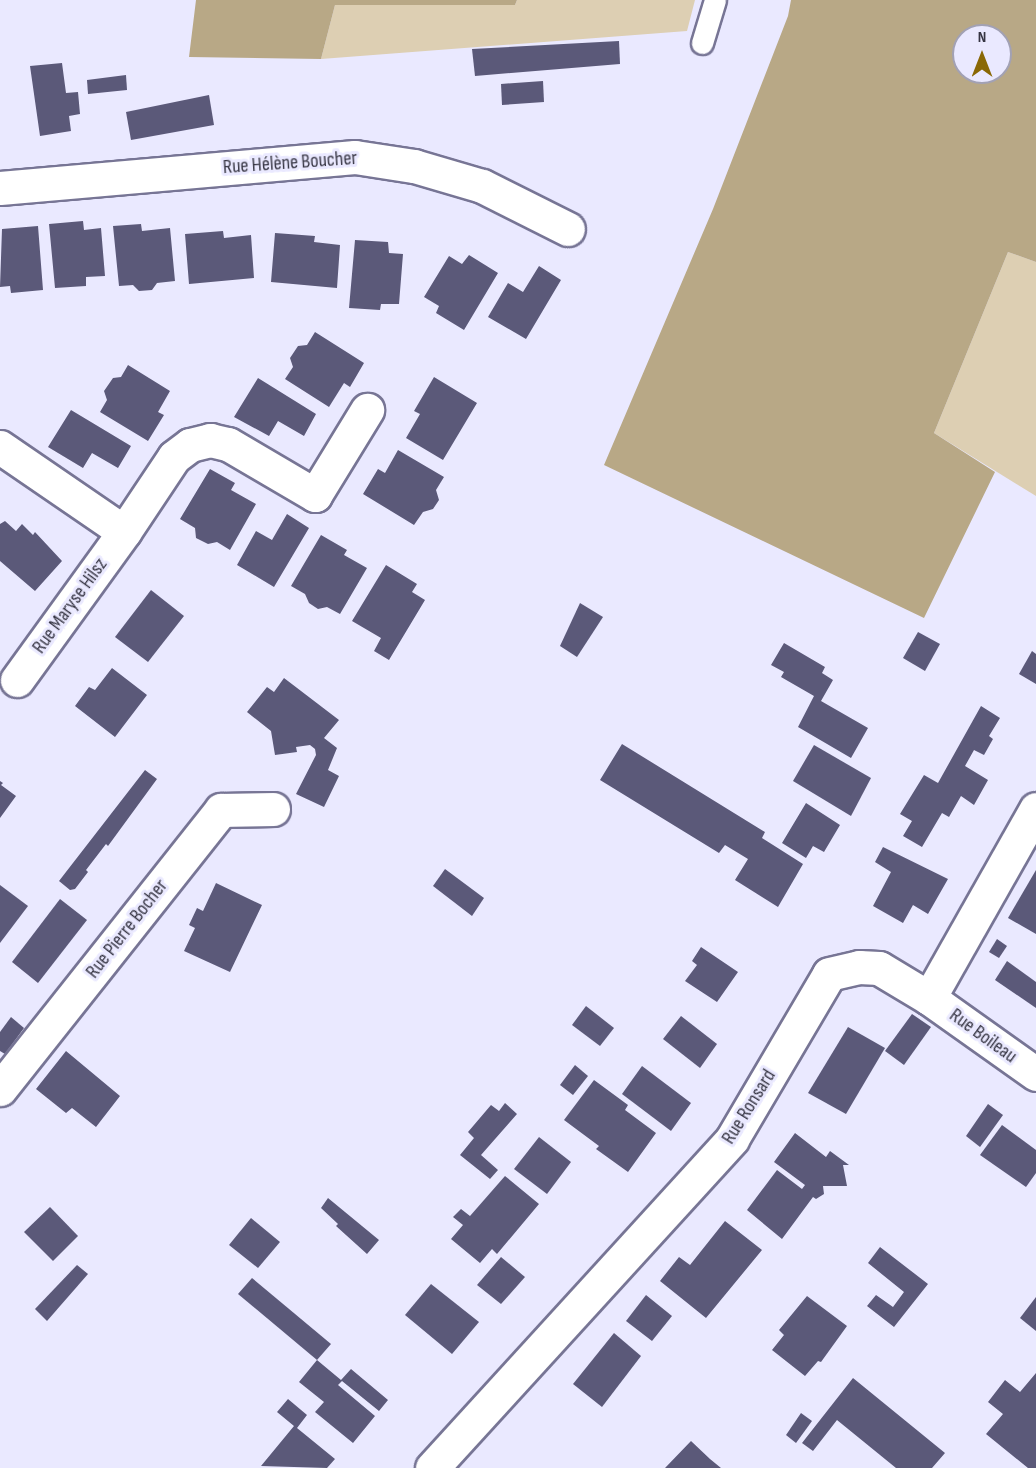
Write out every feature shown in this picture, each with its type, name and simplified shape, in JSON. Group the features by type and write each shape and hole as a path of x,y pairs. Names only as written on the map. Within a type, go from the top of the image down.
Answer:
{"street":[{"name":"Rue Hélène Boucher","path":"0,188 355,157 414,166 482,186 568,229"},
{"name":"Rue Maryse Hilsz","path":"17,680 124,532 174,457 190,444 210,440 228,444 315,495 367,410"},
{"path":"0,447 124,532"},
{"name":"Rue Pierre Bocher","path":"0,1089 221,810 273,809"},
{"path":"929,998 1036,809"},
{"name":"Rue Ronsard","path":"432,1468 732,1139 828,974 859,967 879,968 929,998"},
{"name":"Rue Boileau","path":"929,998 1036,1074"}],"lane":[{"path":"702,44 715,0"}],"shaded area":[{"path":"196,0 517,0 515,5 335,5 321,59 189,57"},
{"path":"517,0 695,0 687,31 321,59 335,5 515,5"},
{"path":"791,0 1036,0 1036,262 1008,252 934,433 995,472 924,618 604,465 713,209 788,16"},
{"path":"1008,252 1036,262 1036,496 934,433"}],"building":[{"path":"619,41 620,64 475,76 472,49"},
{"path":"62,63 66,93 78,92 80,114 69,116 71,131 40,136 30,66"},
{"path":"126,75 127,90 88,94 87,80"},
{"path":"543,81 544,102 502,105 501,84"},
{"path":"209,95 214,125 131,140 126,112"},
{"path":"83,221 84,230 101,228 105,276 86,277 86,286 55,288 49,224"},
{"path":"141,224 142,231 170,228 175,281 157,283 152,290 139,291 133,285 119,286 113,226"},
{"path":"38,226 43,290 11,293 10,286 0,287 2,229"},
{"path":"223,231 224,238 251,235 254,278 189,284 185,234"},
{"path":"275,233 315,236 314,242 340,245 337,288 271,282"},
{"path":"355,240 388,242 389,253 403,254 399,304 381,304 380,310 349,308"},
{"path":"469,255 498,273 464,330 436,313 439,306 424,297 449,256 462,264"},
{"path":"539,266 561,280 526,339 488,317 508,283 523,292"},
{"path":"315,332 364,363 350,387 344,383 329,407 285,379 293,367 290,358 298,346 307,345"},
{"path":"128,365 170,391 158,412 164,415 148,441 100,412 107,400 104,391 113,378 121,377"},
{"path":"434,377 477,403 443,460 406,438 420,414 414,411"},
{"path":"258,378 316,414 304,436 278,421 269,436 234,417"},
{"path":"71,410 131,446 118,468 92,453 83,468 48,447"},
{"path":"398,450 444,477 436,490 439,500 433,509 423,512 414,525 363,494 378,469 385,473"},
{"path":"210,469 235,483 231,490 256,504 230,550 217,542 208,544 196,538 195,528 180,519"},
{"path":"287,514 309,528 274,587 237,565 256,531 272,540"},
{"path":"5,521 16,531 22,524 33,535 35,532 62,561 35,591 0,561 0,524"},
{"path":"321,535 347,550 344,555 367,568 340,614 327,607 318,609 309,603 305,594 291,586"},
{"path":"386,565 417,584 412,592 425,600 389,660 374,651 381,638 352,621"},
{"path":"151,590 184,616 148,662 115,637"},
{"path":"580,603 603,617 577,657 560,646"},
{"path":"918,632 940,644 925,671 903,658"},
{"path":"784,643 825,667 822,673 833,680 821,701 868,728 851,758 798,727 814,696 781,677 784,672 771,665"},
{"path":"1032,651 1036,654 1036,684 1019,674"},
{"path":"112,668 147,695 115,737 75,706 89,687 95,690"},
{"path":"284,678 339,720 324,738 337,748 328,770 339,776 324,807 296,794 316,755 315,749 310,745 296,747 297,752 275,755 271,731 247,712 267,687 274,692"},
{"path":"981,706 1000,718 989,736 993,739 984,755 974,750 965,766 988,780 974,805 961,796 949,817 942,813 922,847 903,836 912,821 900,814 924,775 938,783"},
{"path":"622,744 765,832 762,838 803,864 778,907 735,880 748,859 725,845 719,853 600,780"},
{"path":"814,745 871,778 851,816 793,781"},
{"path":"145,770 157,779 108,846 106,844 86,870 88,872 75,889 70,890 59,881"},
{"path":"0,781 3,783 1,785 16,796 0,818"},
{"path":"806,803 840,825 824,852 813,846 806,858 782,843"},
{"path":"883,847 948,879 928,914 913,905 903,923 873,906 891,872 875,862"},
{"path":"445,869 484,898 472,916 433,886"},
{"path":"1036,870 1036,934 1008,918"},
{"path":"216,883 262,905 230,972 184,951 195,928 189,925 197,908 203,911"},
{"path":"0,885 28,906 0,943"},
{"path":"60,899 87,920 38,983 12,962"},
{"path":"997,939 1007,946 999,958 989,952"},
{"path":"701,947 738,972 717,1002 685,981 697,965 692,961"},
{"path":"1007,961 1036,982 1036,1008 995,980"},
{"path":"586,1006 614,1028 600,1046 572,1025"},
{"path":"912,1014 931,1027 904,1065 885,1051"},
{"path":"681,1016 717,1044 700,1068 663,1039"},
{"path":"11,1017 24,1028 5,1054 0,1051 0,1032"},
{"path":"848,1027 885,1048 846,1114 808,1093"},
{"path":"66,1051 120,1096 96,1127 72,1108 66,1113 36,1089"},
{"path":"575,1065 588,1076 573,1095 560,1085"},
{"path":"642,1066 691,1103 671,1131 622,1094"},
{"path":"594,1080 628,1105 625,1110 656,1133 628,1172 596,1149 599,1146 564,1120"},
{"path":"505,1103 517,1114 481,1155 498,1170 490,1179 460,1155 474,1138 468,1132 491,1105 499,1111"},
{"path":"988,1104 1003,1115 980,1147 966,1136"},
{"path":"1002,1125 1036,1150 1036,1173 1026,1187 980,1155"},
{"path":"795,1133 826,1157 830,1151 849,1165 843,1165 847,1186 823,1186 824,1194 816,1199 813,1197 782,1239 747,1210 777,1170 802,1189 805,1185 774,1162"},
{"path":"539,1137 571,1162 547,1194 514,1169"},
{"path":"505,1176 539,1204 497,1254 492,1249 480,1263 451,1239 463,1225 453,1217 461,1209 470,1216"},
{"path":"328,1198 379,1240 367,1254 336,1226 338,1224 321,1208"},
{"path":"50,1207 78,1236 53,1261 24,1232"},
{"path":"251,1218 280,1242 258,1268 229,1245"},
{"path":"725,1221 762,1250 706,1318 660,1281 679,1257 690,1265"},
{"path":"880,1247 928,1284 894,1327 867,1306 876,1295 893,1307 904,1292 868,1263"},
{"path":"501,1257 525,1277 501,1304 477,1285"},
{"path":"77,1265 88,1274 47,1321 35,1309"},
{"path":"252,1278 331,1344 317,1360 238,1294"},
{"path":"431,1284 479,1322 452,1354 405,1315"},
{"path":"646,1295 672,1316 652,1341 626,1321"},
{"path":"807,1296 847,1326 821,1362 818,1361 805,1376 772,1350 784,1335 779,1330"},
{"path":"1036,1297 1036,1331 1020,1318"},
{"path":"614,1333 641,1356 602,1407 573,1384"},
{"path":"317,1360 341,1380 351,1369 388,1400 379,1411 342,1381 338,1385 375,1416 353,1443 315,1412 324,1402 299,1382"},
{"path":"1036,1373 1036,1468 1028,1468 986,1434 1003,1414 988,1402 1005,1380 1020,1392"},
{"path":"853,1378 945,1453 932,1468 896,1468 837,1420 813,1451 802,1443"},
{"path":"288,1399 307,1415 297,1428 335,1459 327,1468 261,1466 294,1426 277,1412"},
{"path":"801,1413 812,1421 796,1443 786,1435"},
{"path":"691,1441 710,1459 721,1468 665,1468"}]}
